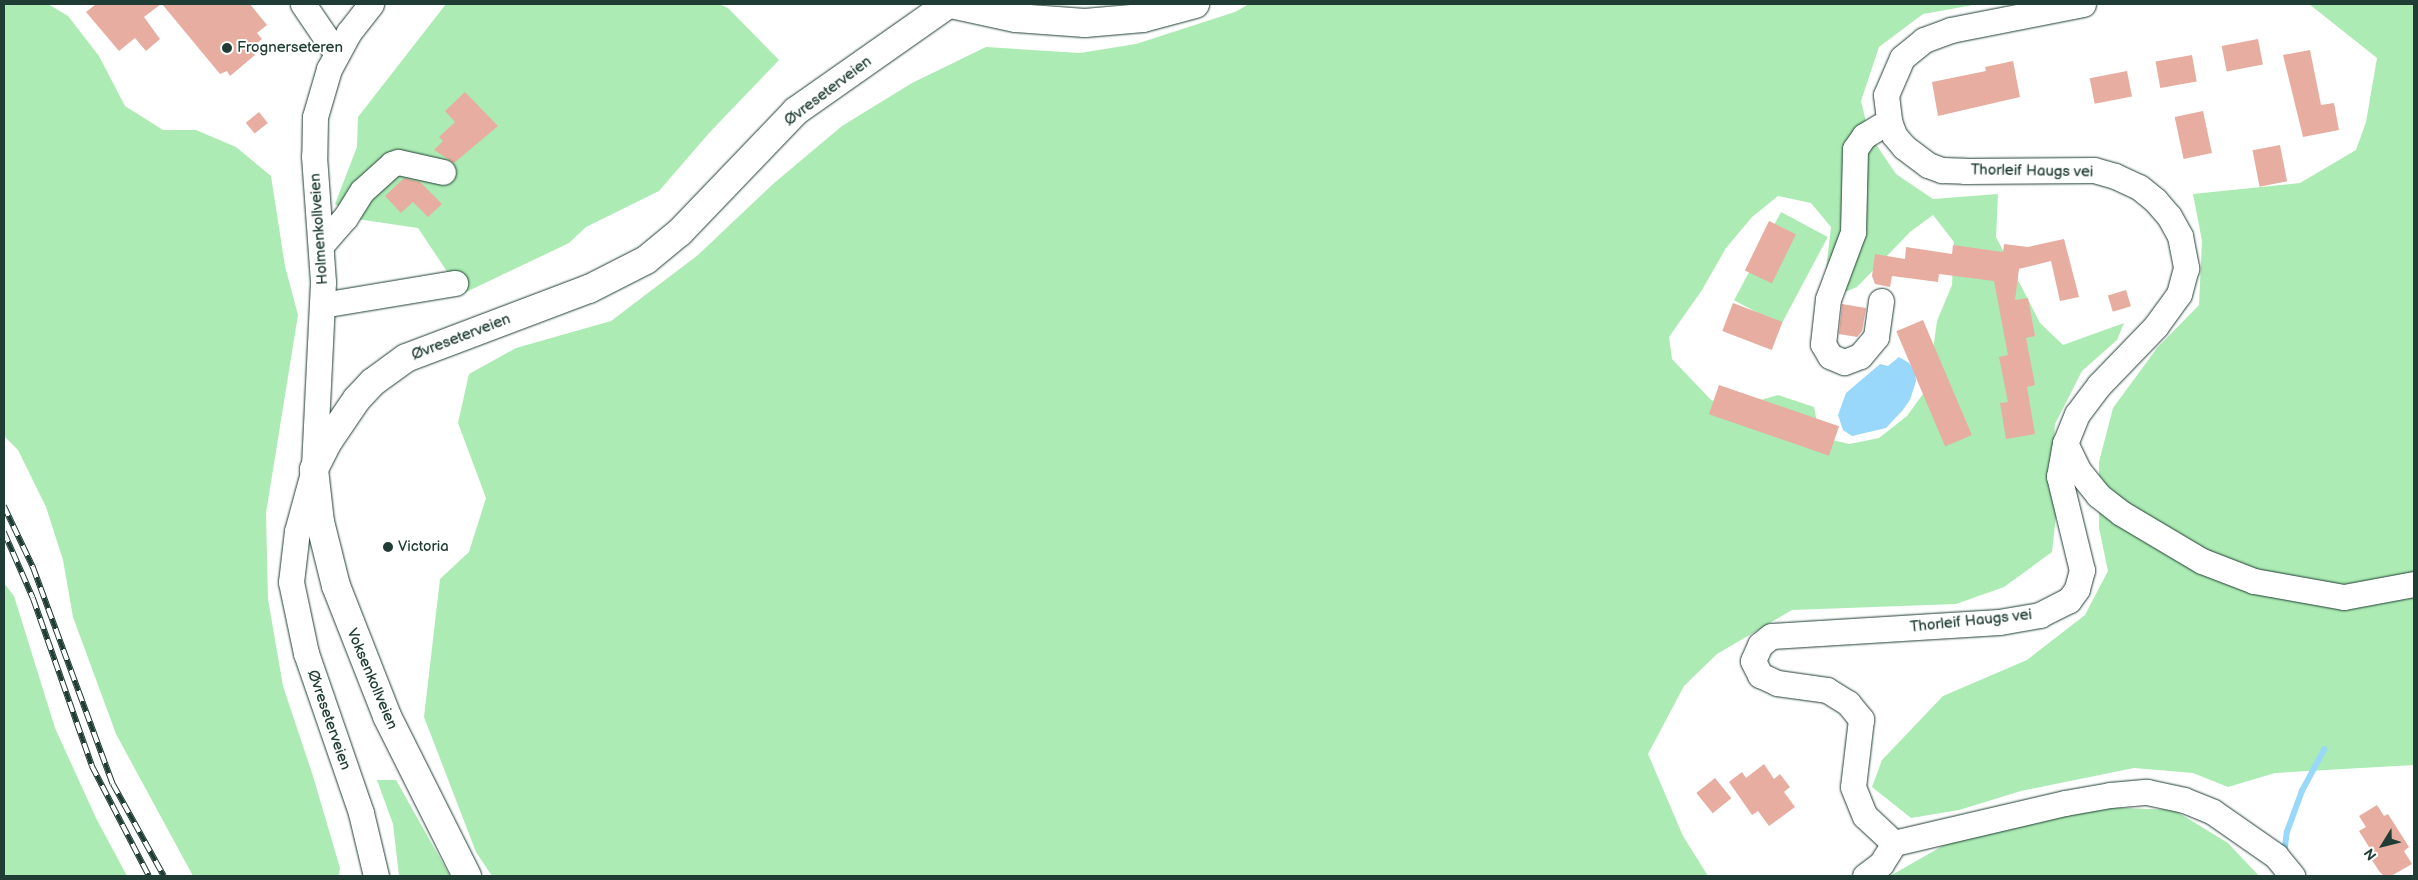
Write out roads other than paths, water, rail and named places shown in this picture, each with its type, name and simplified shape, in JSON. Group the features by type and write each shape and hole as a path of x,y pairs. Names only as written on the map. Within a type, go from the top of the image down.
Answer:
{"main road":[{"path":"950,4 1016,18 1085,23 1144,18 1195,4"},
{"name":"Øvreseterveien","path":"314,468 343,417 373,382 390,369 430,346 589,289 646,260 680,232 796,111 950,4"},
{"name":"Voksenkollveien","path":"314,468 326,548 350,627 386,716 467,876"}],"street":[{"path":"303,4 337,54"},
{"name":"Holmenkollveien","path":"314,468 322,306 322,244 314,138 320,91 337,54 372,4"},
{"name":"Thorleif Haugs vei","path":"1894,843 1865,816 1853,787 1861,719 1848,703 1827,690 1777,683 1760,676 1753,661 1760,645 1771,636 1999,622 2040,615 2069,600 2077,589 2082,570 2059,476 2065,443 2076,414 2099,385 2156,326 2179,294 2186,268 2185,254 2169,216 2139,187 2094,170 1942,170 1928,165 1904,147 1889,121 1886,95 1888,84 1902,58 1924,40 1951,30 2083,4"},
{"path":"1881,302 1876,337 1860,356 1844,362 1830,356 1823,344 1828,299 1853,232 1855,149 1864,136 1889,121"},
{"path":"322,244 344,218 362,191 392,164 398,162 443,172"},
{"path":"322,306 455,283"},
{"path":"2065,443 2078,470 2098,495 2121,513 2202,560 2254,581 2344,597 2414,584"},
{"name":"Øvreseterveien","path":"314,468 296,530 291,582 306,653 361,814 376,876"},
{"path":"1865,876 1881,864 1894,843 2064,803 2110,795 2147,792 2184,800 2213,812 2276,856 2292,876"}],"water":[{"path":"1899,357 1909,363 1915,372 1916,381 1910,400 1902,411 1886,428 1852,436 1843,430 1838,415 1846,393 1880,364 1888,366"}],"waterway":[{"path":"2284,855 2287,832 2302,791 2324,750"}],"railway":[{"path":"4,506 33,567 113,784 164,876"},
{"path":"4,532 33,598 92,766 149,876"}],"place":[{"name":"Frognerseteren","path":"227,48"},
{"name":"Victoria","path":"388,547"}]}
